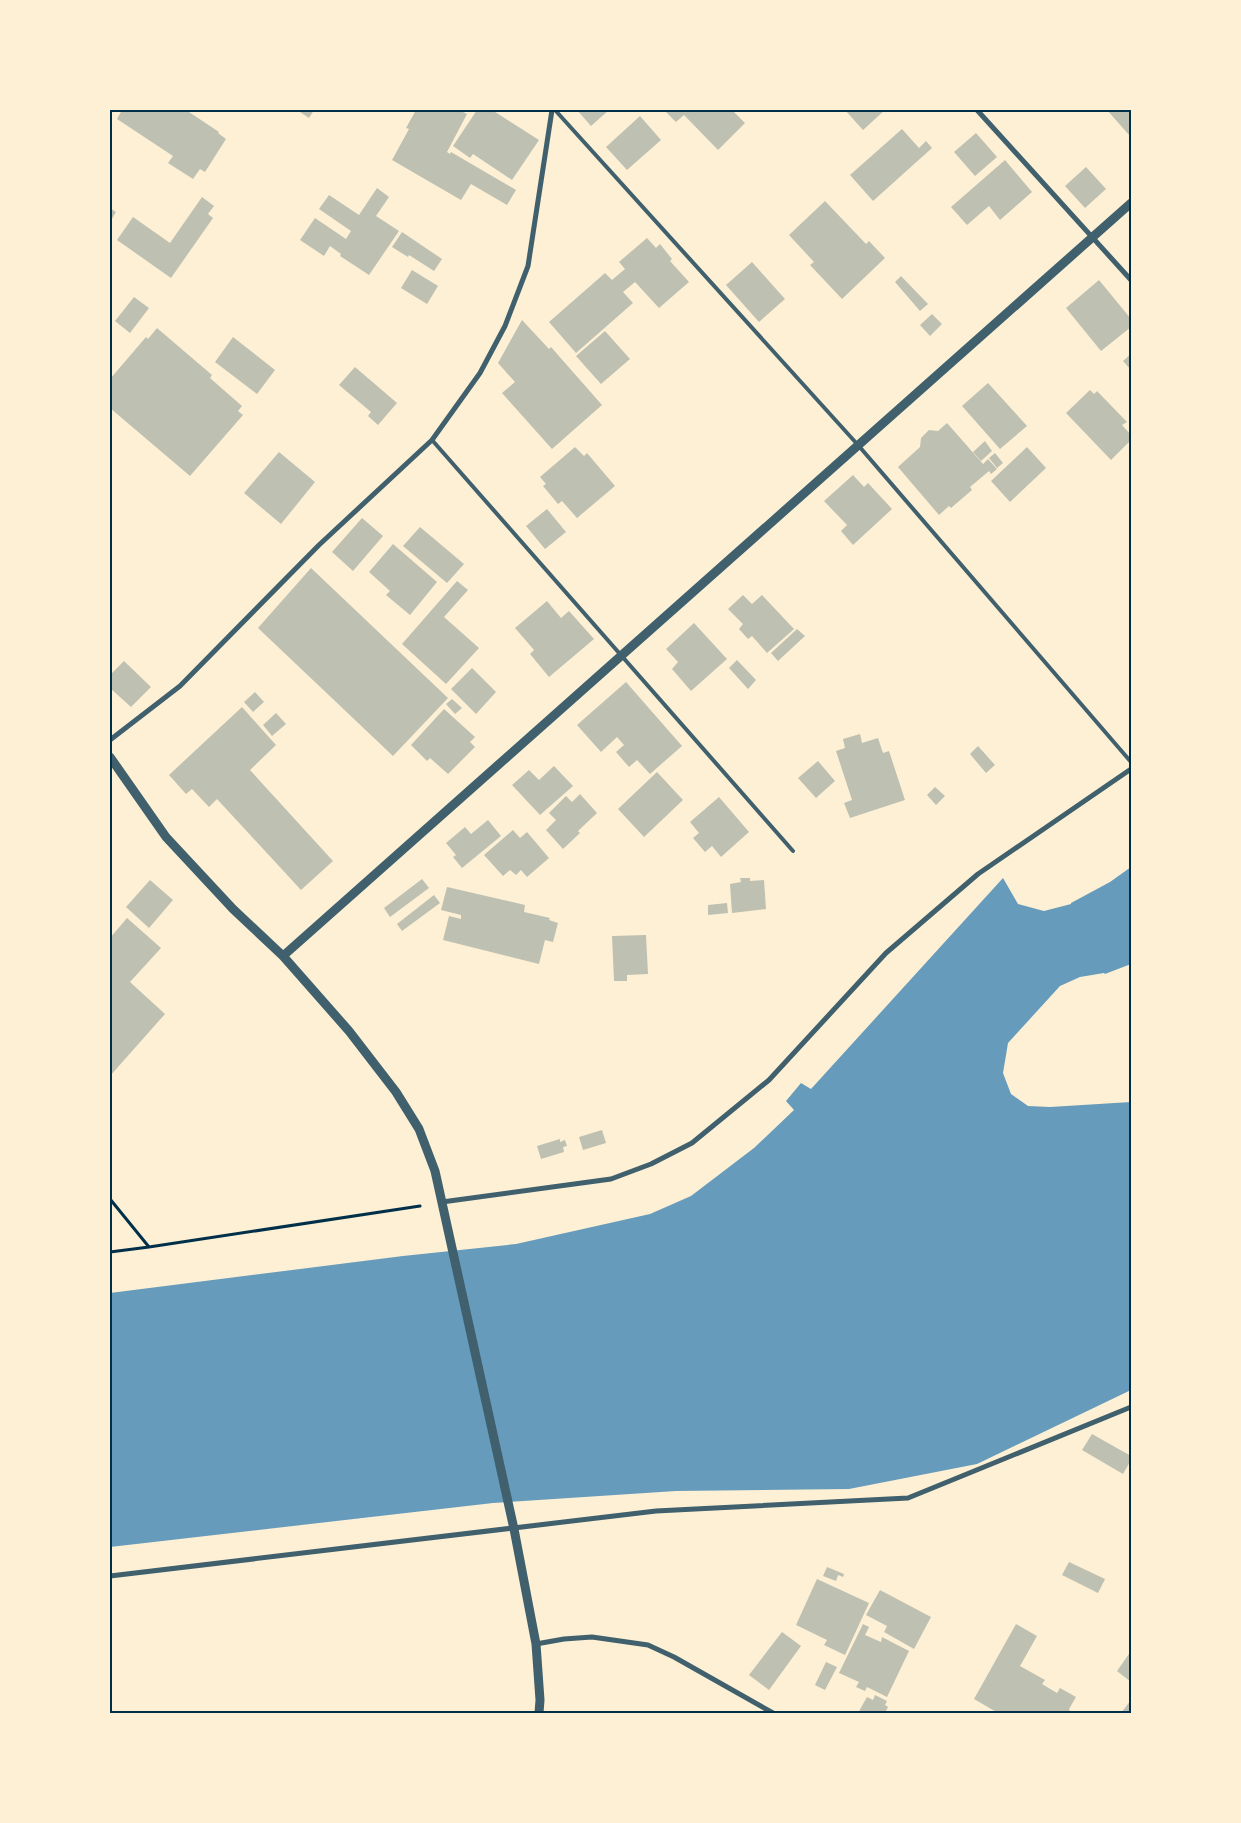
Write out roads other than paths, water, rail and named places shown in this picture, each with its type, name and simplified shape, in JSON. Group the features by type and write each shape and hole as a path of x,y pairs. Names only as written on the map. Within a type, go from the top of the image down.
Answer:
{"street":[{"path":"110,740 180,686 319,545 432,440 480,373 505,326 528,266 553,110"},
{"path":"977,110 1131,280"},
{"path":"283,956 1131,203"},
{"path":"110,757 166,837 233,909 283,956 349,1030 396,1092 419,1129 435,1171 514,1529 536,1644 540,1700 539,1713"},
{"path":"442,1202 611,1178 651,1164 692,1143 770,1080 886,953 978,874 1131,770"},
{"path":"110,1576 656,1511 908,1498 1131,1407"},
{"path":"536,1644 592,1637 648,1645 674,1657 773,1713"}],"lane":[{"path":"553,110 858,445 1131,762"},
{"path":"432,440 793,851"}],"water":[{"path":"1131,867 1131,964 1105,974 1080,977 1060,986 1008,1043 1003,1073 1011,1094 1028,1106 1050,1107 1131,1102 1131,1390 977,1464 849,1489 676,1491 493,1503 110,1547 110,1293 403,1256 516,1244 650,1214 691,1196 754,1148 794,1110 786,1101 801,1083 811,1089 1003,878 1018,904 1044,911 1071,904 1110,882"}]}
